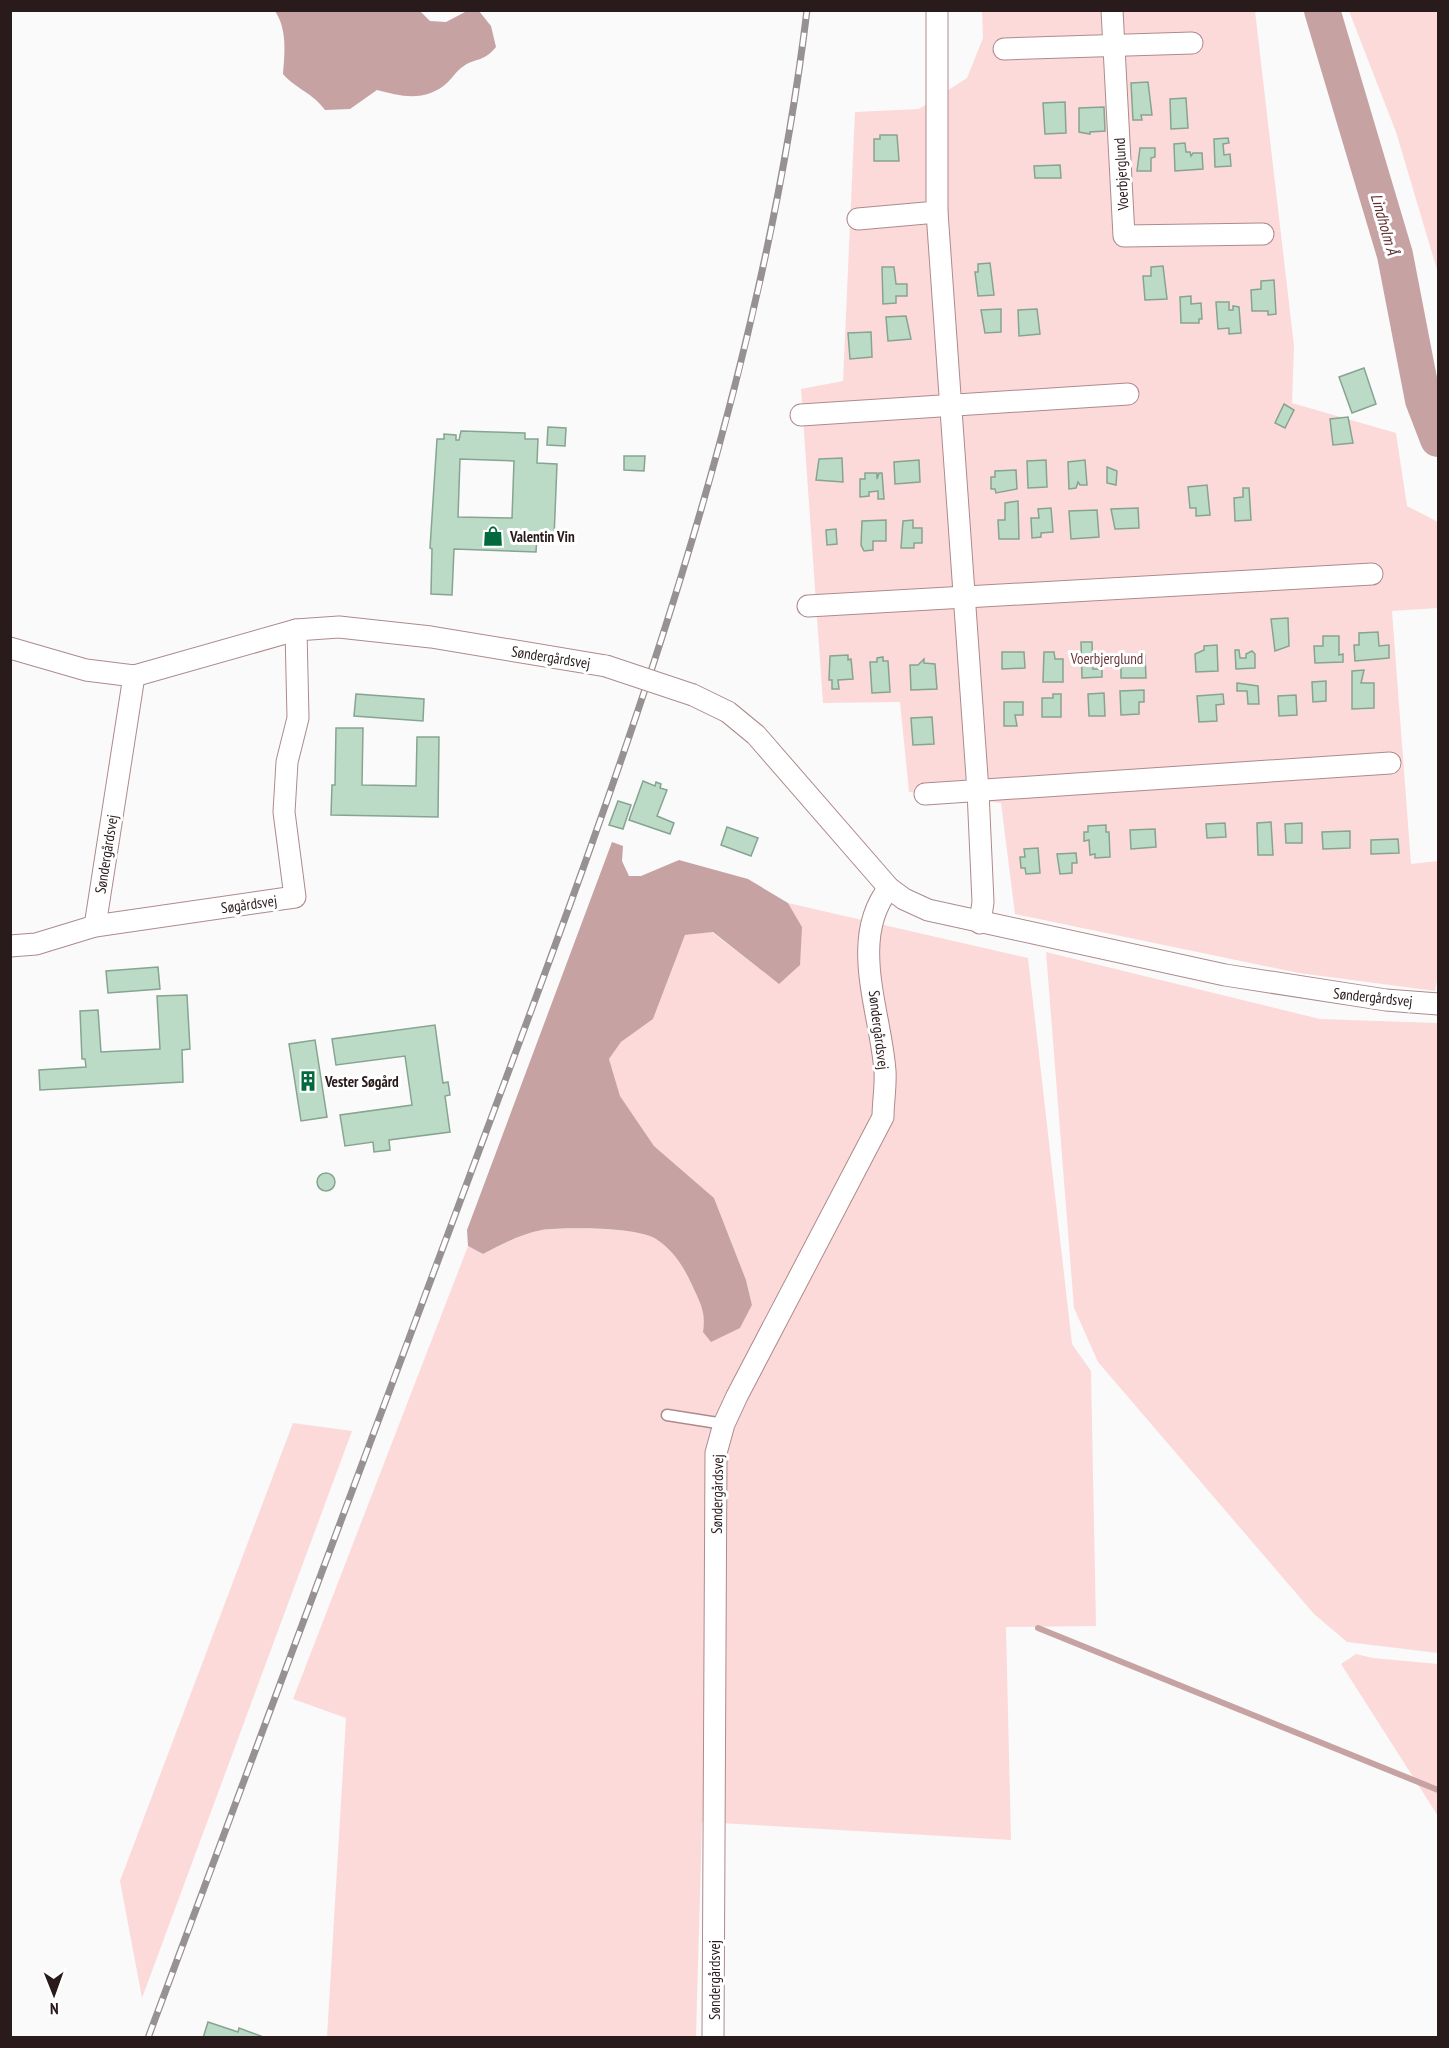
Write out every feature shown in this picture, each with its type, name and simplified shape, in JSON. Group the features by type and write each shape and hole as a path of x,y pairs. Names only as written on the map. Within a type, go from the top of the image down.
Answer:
{"street":[{"path":"938,10 937,212 953,406 978,791 983,902 980,923"},
{"name":"Voerbjerglund","path":"1112,10 1124,236 1263,234"},
{"path":"1004,49 1192,43"},
{"path":"858,219 937,212"},
{"path":"801,415 1128,394"},
{"path":"808,606 1372,574"},
{"name":"Søndergårdsvej","path":"10,648 86,670 134,676 296,630 339,627 408,635 606,666 693,695 728,712 756,735 889,888 904,899 928,910 1225,975 1343,994 1438,1004"},
{"name":"Søgårdsvej","path":"10,946 36,944 95,926 295,897 285,812 287,762 298,718 296,630"},
{"name":"Søndergårdsvej","path":"95,926 134,676"},
{"path":"925,794 1390,763"},
{"name":"Søndergårdsvej","path":"713,2037 716,1453 724,1424 883,1117 885,1072 868,950 870,928 889,888"}],"lane":[{"path":"667,1416 724,1424"}],"green space":[{"name":"Voerbjerglund","path":"982,11 1255,11 1294,346 1292,403 1396,433 1407,506 1438,522 1438,608 1392,611 1411,864 1438,861 1438,975 1435,991 1299,973 1015,914 1001,803 909,792 900,702 823,703 801,389 843,381 855,112 919,109 967,78 983,38"},
{"path":"1349,11 1438,11 1438,273 1396,132"},
{"path":"788,903 1028,958 1072,1344 1091,1371 1096,1626 1006,1627 1011,1840 702,1822 696,2037 327,2037 346,1718 293,1699 468,1246 483,1254 519,1237 553,1229 618,1230 647,1235 668,1248 685,1272 702,1307 703,1332 740,1328 752,1305 746,1280 714,1198 654,1146 620,1096 609,1059 621,1042 653,1019 685,935 712,932 779,984 802,927"},
{"path":"1046,952 1320,1019 1438,1023 1438,1653 1347,1642 1314,1614 1098,1362 1074,1308"},
{"path":"293,1423 352,1431 142,1998 120,1881"},
{"path":"1356,1654 1373,1658 1438,1664 1438,1816 1341,1664"}],"shaded area":[{"path":"275,11 420,11 430,21 446,22 467,11 479,11 491,26 496,47 483,58 461,68 448,82 432,93 405,96 377,90 350,109 325,110 315,99 283,74 285,49 282,25"},
{"path":"612,842 623,846 622,861 629,876 641,876 679,860 748,879 788,903 802,927 800,965 779,984 713,932 685,935 653,1019 621,1042 609,1059 620,1096 654,1146 714,1198 746,1280 752,1305 740,1328 711,1342 703,1332 702,1307 685,1272 668,1248 647,1235 618,1230 553,1229 527,1234 483,1254 468,1246 467,1230"}],"building":[{"path":"1148,82 1152,115 1141,115 1142,120 1133,120 1131,83"},
{"path":"1186,98 1188,128 1171,129 1170,99"},
{"path":"1065,102 1066,133 1045,134 1043,103"},
{"path":"1104,107 1105,131 1090,132 1090,134 1079,132 1079,108"},
{"path":"880,135 897,135 899,161 874,161 874,139 880,139"},
{"path":"1228,138 1229,143 1223,144 1224,155 1230,154 1231,166 1215,167 1214,139"},
{"path":"1185,143 1186,152 1190,152 1191,156 1193,153 1202,153 1203,169 1175,171 1174,144"},
{"path":"1140,148 1155,148 1155,157 1151,158 1151,171 1137,171"},
{"path":"1060,165 1061,178 1035,178 1034,166"},
{"path":"990,263 994,295 978,296 975,272 978,272 978,264"},
{"path":"1163,266 1167,299 1145,300 1143,276 1151,276 1151,267"},
{"path":"882,267 894,267 896,284 907,284 907,296 896,296 896,303 883,304"},
{"path":"1274,280 1276,314 1268,315 1268,311 1252,311 1251,290 1261,289 1261,281"},
{"path":"1191,296 1191,304 1201,303 1202,319 1199,319 1199,323 1181,323 1180,297"},
{"path":"1216,302 1229,302 1229,310 1233,310 1233,306 1239,307 1241,333 1229,334 1229,328 1218,329"},
{"path":"1001,309 1001,332 985,333 981,310"},
{"path":"1037,309 1040,334 1019,336 1018,310"},
{"path":"906,316 911,339 888,341 886,317"},
{"path":"871,332 872,357 850,359 848,333"},
{"path":"1364,368 1376,404 1352,413 1339,377"},
{"path":"1284,404 1294,410 1285,428 1275,423"},
{"path":"1348,417 1353,443 1333,445 1330,419"},
{"path":"548,427 566,428 565,446 547,445"},
{"path":"461,431 525,433 525,439 538,439 537,463 557,464 554,538 537,537 536,552 454,549 452,595 431,594 432,549 430,548 437,439 444,439 444,434 456,435 456,440 459,440","holes":["460,459 514,461 512,518 458,517"]},
{"path":"624,456 645,456 644,471 624,470"},
{"path":"842,458 843,482 816,480 819,459"},
{"path":"919,460 920,482 895,484 894,462"},
{"path":"1046,460 1047,487 1028,488 1027,461"},
{"path":"1085,460 1087,485 1080,485 1078,482 1076,488 1069,489 1068,462"},
{"path":"1107,467 1117,471 1116,485 1107,483"},
{"path":"1016,470 1017,489 996,493 995,489 991,489 991,477 995,477 995,471"},
{"path":"865,473 877,473 877,479 879,473 882,473 884,499 878,499 878,491 869,492 869,496 860,497 860,479 865,479"},
{"path":"1207,485 1210,515 1196,516 1196,508 1190,508 1188,487"},
{"path":"1243,488 1249,488 1251,520 1235,521 1234,498 1243,497"},
{"path":"1018,501 1019,539 999,539 998,520 1005,520 1005,503"},
{"path":"1051,508 1053,532 1041,533 1041,537 1032,538 1031,518 1039,518 1038,509"},
{"path":"1138,508 1139,528 1115,529 1111,509"},
{"path":"1097,510 1099,537 1071,539 1069,511"},
{"path":"886,520 886,541 873,541 873,550 864,551 861,545 862,521"},
{"path":"913,520 913,528 922,528 922,543 914,543 914,548 901,548 903,521"},
{"path":"836,529 837,544 827,545 826,530"},
{"path":"1288,618 1289,646 1275,651 1271,619"},
{"path":"1378,632 1379,646 1389,645 1389,658 1355,661 1354,645 1359,645 1359,633"},
{"path":"1323,636 1339,636 1339,655 1343,654 1343,662 1315,663 1314,646 1323,646"},
{"path":"1081,642 1092,642 1093,669 1102,669 1102,677 1082,678"},
{"path":"1217,645 1218,671 1196,672 1195,654 1204,650 1204,646"},
{"path":"1235,650 1239,650 1240,658 1246,658 1246,654 1252,651 1255,654 1255,668 1236,669"},
{"path":"1002,652 1024,652 1025,668 1002,669"},
{"path":"1044,652 1054,652 1055,659 1063,659 1063,682 1043,682"},
{"path":"848,655 848,660 851,659 853,679 838,680 839,689 832,689 832,680 829,680 830,656"},
{"path":"1133,655 1145,655 1146,678 1121,678 1121,661 1124,664 1133,664"},
{"path":"883,657 883,661 888,661 890,692 872,693 870,662 877,662 877,658"},
{"path":"924,659 924,663 935,664 937,689 911,690 910,665 918,665"},
{"path":"1364,670 1361,683 1374,683 1374,708 1352,709 1352,671"},
{"path":"1326,681 1326,701 1313,702 1312,682"},
{"path":"1237,683 1258,686 1259,704 1248,704 1247,691 1237,691"},
{"path":"1144,690 1144,702 1139,702 1139,714 1121,715 1120,691"},
{"path":"1104,693 1105,716 1089,716 1088,694"},
{"path":"356,694 424,699 423,721 354,716"},
{"path":"1053,694 1061,694 1061,717 1042,717 1042,698 1053,698"},
{"path":"1223,694 1224,704 1216,705 1217,721 1199,722 1197,696"},
{"path":"1296,695 1297,715 1279,716 1278,696"},
{"path":"1004,702 1023,702 1023,715 1015,715 1017,726 1004,726"},
{"path":"932,717 934,744 913,745 911,718"},
{"path":"336,728 363,728 362,785 416,786 417,737 439,737 438,817 331,815 332,785 335,785"},
{"path":"643,781 655,786 656,782 661,784 660,788 667,790 657,816 674,823 670,834 629,820"},
{"path":"618,801 631,805 623,829 609,825"},
{"path":"1271,822 1273,855 1258,855 1257,823"},
{"path":"1225,823 1226,837 1207,838 1206,824"},
{"path":"1302,823 1302,843 1286,843 1285,824"},
{"path":"1106,825 1106,832 1109,832 1110,857 1095,858 1095,854 1090,855 1089,840 1084,841 1084,832 1088,832 1088,826"},
{"path":"727,827 758,838 751,856 721,845"},
{"path":"1155,829 1156,847 1131,849 1130,830"},
{"path":"1350,831 1350,848 1323,849 1322,832"},
{"path":"1398,839 1399,853 1371,854 1371,840"},
{"path":"1038,848 1040,873 1026,874 1025,868 1021,868 1020,857 1025,857 1024,849"},
{"path":"1076,853 1077,863 1072,863 1072,873 1060,874 1057,854"},
{"path":"158,967 160,989 108,993 106,971"},
{"path":"187,995 190,1049 182,1050 183,1082 40,1090 39,1070 86,1067 85,1059 82,1059 80,1011 98,1010 101,1052 160,1049 157,996"},
{"path":"435,1025 443,1083 448,1082 450,1095 445,1096 450,1132 389,1140 390,1150 374,1152 373,1142 345,1146 340,1115 412,1105 405,1056 336,1065 332,1039"},
{"name":"Vester Søgård","path":"315,1040 327,1117 301,1121 289,1044"},
{"path":"326,1173 332,1176 335,1182 332,1188 326,1191 320,1188 317,1182 320,1176"},
{"path":"208,2022 238,2032 239,2028 266,2038 203,2038"}],"waterway":[{"name":"Lindholm Å","path":"1322,10 1395,255 1423,400 1438,439"},
{"path":"1038,1628 1438,1790"}],"railway":[{"path":"148,2038 537,995 635,719 680,580 721,440 756,299 785,155 807,10"}],"place":[{"name":"Valentin Vin","path":"493,536"},
{"name":"Vester Søgård","path":"308,1081"}]}
